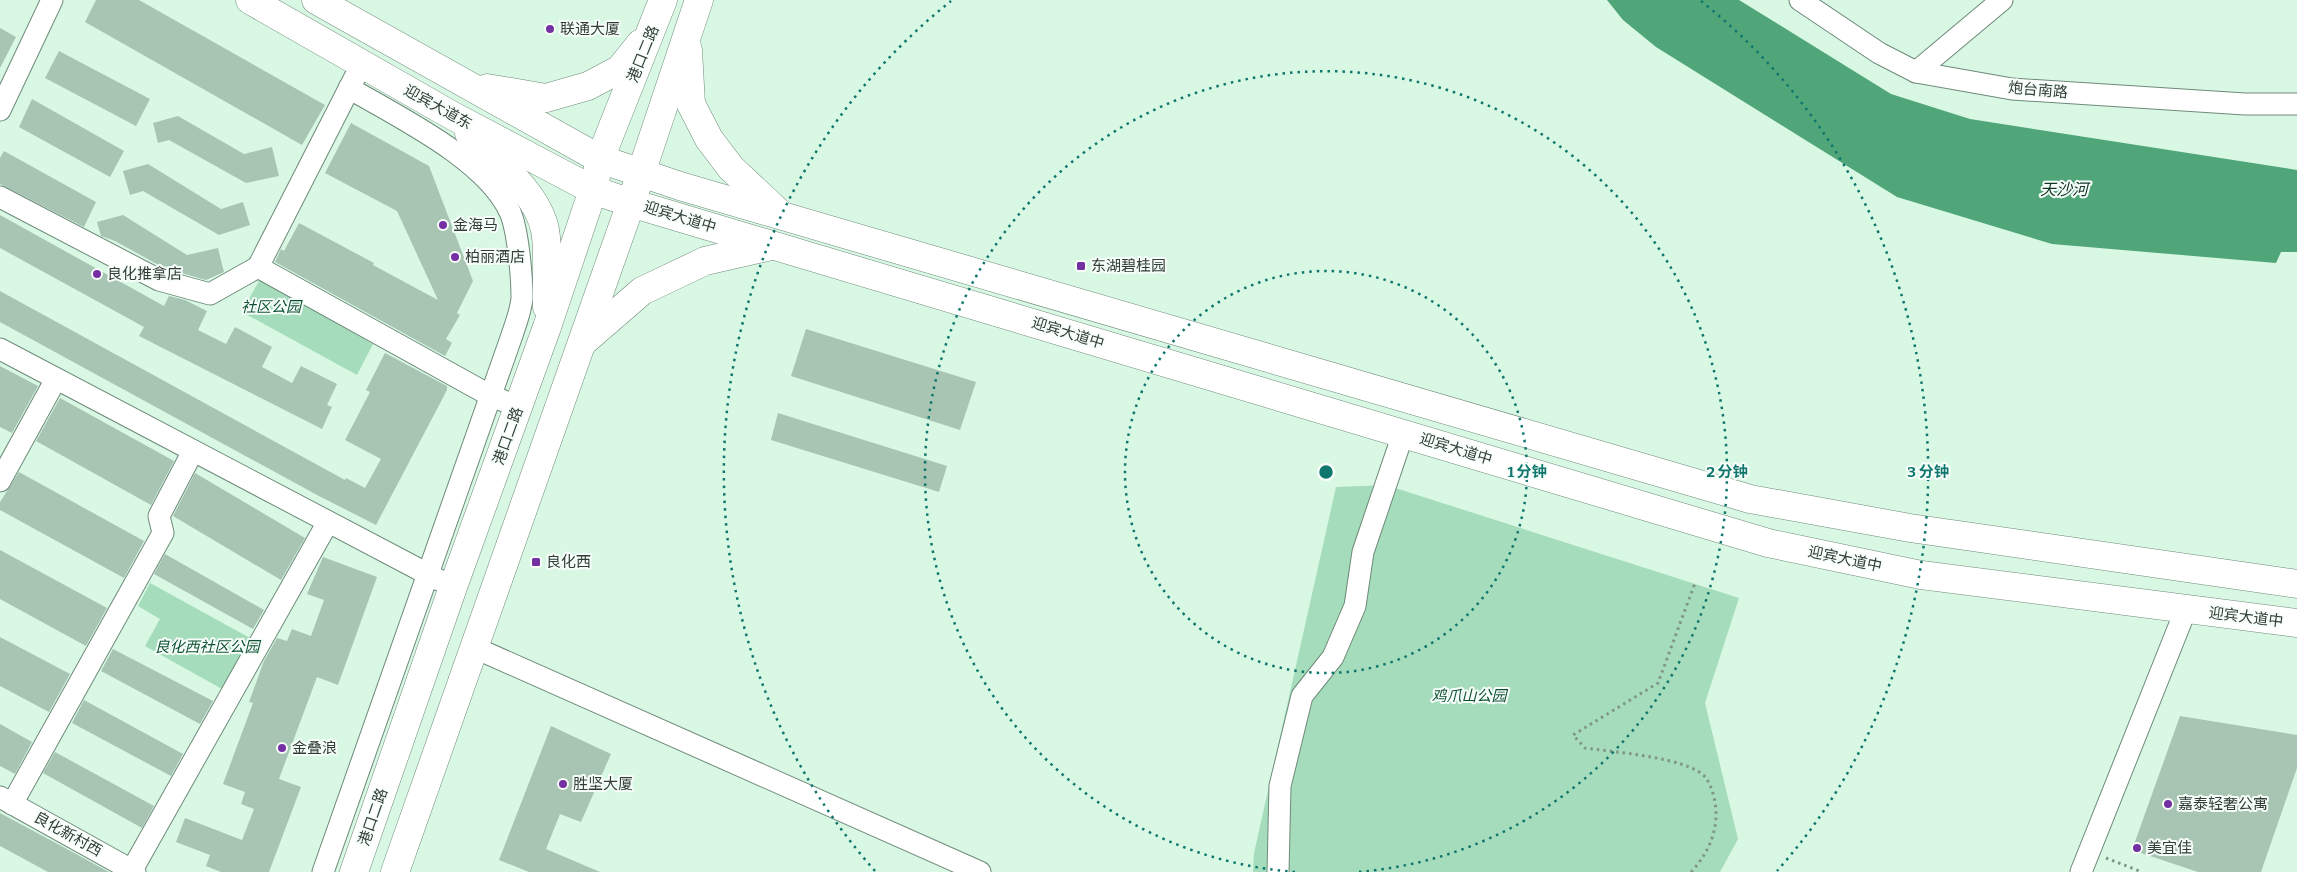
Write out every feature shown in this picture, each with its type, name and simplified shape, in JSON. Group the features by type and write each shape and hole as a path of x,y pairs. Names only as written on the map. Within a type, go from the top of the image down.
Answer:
{"main road":[{"name":"迎宾大道东","path":"250,0 453,116 593,190 631,202"},
{"path":"316,0 600,159 640,174"},
{"name":"港口二路","path":"354,872 547,327 593,190 600,159 654,27 663,0"},
{"path":"395,872 550,426 631,202 699,0"},
{"path":"466,84 546,98 588,86 620,68 654,27"},
{"path":"687,36 691,104 709,139 731,168 783,216"},
{"path":"453,116 531,197 545,229 547,327"},
{"name":"迎宾大道中","path":"640,174 1750,499 1910,528 2297,584"},
{"name":"迎宾大道中","path":"631,202 1768,543 1920,575 2297,623"},
{"path":"813,257 824,228"},
{"path":"581,344 642,291 705,261 773,245"},
{"path":"517,410 550,426"}],"street":[{"path":"0,110 52,0"},
{"name":"炮台南路","path":"1800,0 1879,53 1916,72 2012,89 2245,104 2297,104"},
{"path":"1916,72 2002,0"},
{"path":"0,197 159,280 210,294 258,267 362,64"},
{"path":"323,872 491,396 522,299 518,243 510,212 486,177 432,138 349,88"},
{"path":"258,267 517,410"},
{"path":"0,349 453,588"},
{"path":"0,481 56,379"},
{"path":"1278,872 1280,786 1302,696 1333,657 1355,606 1363,552 1403,434"},
{"path":"6,800 163,533 159,516 193,451"},
{"path":"134,871 328,522"},
{"path":"2081,872 2186,609"},
{"path":"474,646 980,872"},
{"name":"良化新村西","path":"6,800 134,871"}],"path":[{"path":"1692,872 1702,860 1717,827 1715,798 1705,776 1678,762 1585,748 1573,735 1658,683 1694,583"},
{"path":"2089,852 2142,872"}],"green space":[{"name":"社区公园","path":"260,279 373,344 357,375 242,312"},
{"name":"鸡爪山公园","path":"1386,485 1739,598 1705,703 1738,839 1720,872 1253,872 1254,853 1336,487"},
{"name":"良化西社区公园","path":"150,583 250,638 222,689 145,646 160,619 138,606"}],"water":[{"name":"天沙河","path":"1607,0 1739,0 1891,94 1970,119 2297,170 2297,252 2281,252 2276,263 2052,244 1897,197 1656,47 1623,20"}],"building":[{"path":"96,0 139,0 325,105 302,145 85,22"},
{"path":"0,28 16,37 0,68"},
{"path":"59,51 150,99 136,126 45,78"},
{"path":"32,99 124,151 110,177 19,127"},
{"path":"178,116 244,154 272,147 279,176 246,183 169,140 158,143 153,123"},
{"path":"351,123 429,166 473,281 457,313 460,315 446,339 452,343 445,356 275,262 281,249 284,251 299,223 438,300 397,211 325,173"},
{"path":"4,151 96,202 84,227 0,184 0,158"},
{"path":"148,164 221,209 243,202 250,225 219,235 143,191 130,195 123,171"},
{"path":"0,215 164,306 169,296 185,300 207,311 198,330 226,344 235,327 272,347 262,367 292,383 301,366 337,384 327,405 332,407 322,429 139,336 144,327 0,248"},
{"path":"123,215 187,255 218,248 224,272 206,280 164,268 115,241 101,236 97,222"},
{"path":"0,291 345,480 346,478 365,488 381,459 345,440 370,392 366,390 385,353 447,386 447,390 376,525 317,495 0,322"},
{"path":"806,329 976,382 960,430 791,376"},
{"path":"0,366 38,386 12,433 0,427"},
{"path":"60,398 174,461 151,505 36,441"},
{"path":"778,413 947,466 939,492 771,440"},
{"path":"19,472 144,541 124,578 0,510 0,502"},
{"path":"195,473 305,538 281,580 173,516"},
{"path":"0,550 107,608 86,646 0,599"},
{"path":"165,554 264,610 253,629 154,574"},
{"path":"323,557 377,577 338,685 317,677 279,779 301,787 269,872 221,872 206,866 210,855 176,842 185,818 242,840 254,809 241,804 245,792 223,784 253,703 249,702 264,661 277,638 287,641 292,629 311,636 324,600 307,594"},
{"path":"0,637 70,674 49,712 0,686"},
{"path":"113,649 213,701 200,724 101,671"},
{"path":"84,700 183,754 171,776 72,723"},
{"path":"2180,716 2297,735 2297,768 2261,872 2198,872 2132,850"},
{"path":"0,724 32,742 15,774 0,766"},
{"name":"胜坚大厦","path":"551,726 611,754 581,822 560,814 546,849 600,872 529,872 499,860"},
{"path":"55,752 154,806 142,828 43,773"},
{"path":"0,813 109,872 48,872 0,846"}],"place":[{"name":"联通大厦","path":"550,29"},
{"name":"金海马","path":"443,225"},
{"name":"柏丽酒店","path":"455,257"},
{"name":"东湖碧桂园","path":"1081,266"},
{"name":"良化推拿店","path":"97,274"},
{"name":"良化西","path":"536,562"},
{"name":"金叠浪","path":"282,748"},
{"name":"胜坚大厦","path":"563,784"},
{"name":"嘉泰轻奢公寓","path":"2168,804"},
{"name":"美宜佳","path":"2137,848"}]}
